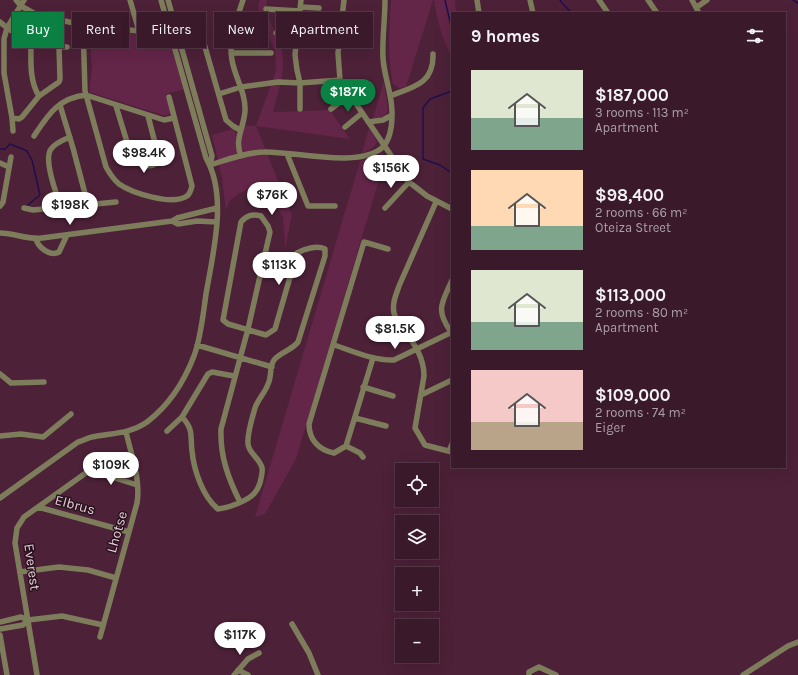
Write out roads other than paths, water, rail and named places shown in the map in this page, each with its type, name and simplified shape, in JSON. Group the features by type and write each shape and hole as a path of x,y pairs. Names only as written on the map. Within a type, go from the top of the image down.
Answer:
{"street":[{"path":"16,0 21,6 37,15 72,23"},
{"path":"13,131 4,73 4,39 7,28 24,0"},
{"path":"130,0 137,24"},
{"path":"161,0 164,12"},
{"path":"168,0 172,12"},
{"path":"239,12 243,0"},
{"path":"301,0 301,12"},
{"path":"343,12 344,0"},
{"path":"210,165 241,156 263,152 355,158 373,153 384,146 388,138 392,115 383,59 385,0"},
{"path":"477,0 479,12"},
{"path":"530,0 533,12"},
{"path":"599,0 607,12"},
{"path":"648,0 655,12"},
{"path":"692,0 699,12"},
{"path":"697,7 707,0"},
{"path":"266,9 319,8"},
{"path":"0,22 12,31"},
{"path":"206,47 226,120 240,130"},
{"path":"31,48 32,82 34,90 39,96"},
{"path":"12,118 22,118 39,96 56,85 60,79 59,48"},
{"path":"84,48 86,95 106,167 111,176 120,184 148,196 171,200 187,196 190,193 192,186 169,97"},
{"path":"0,498 78,442 92,437 126,432 147,422 168,402 186,375 197,345 214,252 217,208 216,193 210,165 206,158 175,48"},
{"path":"182,48 212,156 210,165"},
{"path":"231,48 232,60 244,97 245,111 238,143 238,150 241,156"},
{"path":"296,48 296,70 300,83 300,109"},
{"path":"339,48 340,80 409,182 436,202 451,209"},
{"path":"231,53 271,53"},
{"path":"390,96 421,84 429,75 433,65 433,54"},
{"path":"219,94 241,88 278,82 300,83 340,80"},
{"path":"34,136 53,109 68,99 86,95 148,116 164,120 174,118"},
{"path":"332,109 349,95"},
{"path":"60,104 88,205"},
{"path":"116,106 131,155 136,161 150,167 158,163 160,158 148,116"},
{"path":"345,127 362,113"},
{"path":"368,122 383,120 392,115"},
{"path":"61,208 48,156 51,149 70,137"},
{"path":"288,154 308,206 335,206"},
{"path":"0,206 3,202 11,157"},
{"path":"0,163 9,167"},
{"path":"385,208 409,182"},
{"path":"24,208 32,210 116,202"},
{"path":"436,202 394,299 394,314 417,348 422,359 424,369 416,428 420,439 425,445 450,451"},
{"path":"0,233 36,239 172,221 181,217 217,208"},
{"path":"182,418 189,425 191,431 192,453 197,475 212,504 218,509 224,509 240,502 250,497 256,492 262,477 262,468 248,445 256,407 260,396 268,384 274,360 295,346 298,342 325,256 325,249 321,247 302,250 297,253 275,329 266,335 248,329 228,324 223,320 241,222 246,216 253,214 261,216 270,232 248,329 234,376 221,429 221,443 224,463 230,482 240,502"},
{"path":"172,221 178,224 196,221 217,222"},
{"path":"36,239 39,246 53,254 59,252 67,235"},
{"path":"372,358 346,446 334,453 326,451 312,439 309,432 309,424 364,242 388,249"},
{"path":"334,345 385,361 394,360 451,332 442,316 441,308 451,283"},
{"path":"197,345 272,367"},
{"path":"167,432 182,418 208,374 212,372 234,376"},
{"path":"0,374 11,383 44,382"},
{"path":"421,395 451,380"},
{"path":"364,387 393,396"},
{"path":"0,436 21,434 43,437 71,414"},
{"path":"355,418 386,426"},
{"name":"Lhotse","path":"100,637 137,503 137,485 126,432"},
{"path":"346,446 360,453 363,457"},
{"name":"Everest","path":"37,675 15,543 17,528 24,518 90,470 104,465 133,461"},
{"path":"90,470 137,485"},
{"name":"Elbrus","path":"38,507 129,532"},
{"path":"20,572 59,567 88,570 116,578"},
{"path":"0,622 21,618 28,620 62,616 103,625"},
{"path":"0,629 23,624 28,620"},
{"path":"292,624 309,653 318,675"},
{"path":"0,635 7,675"},
{"path":"743,675 788,646 798,642"},
{"path":"236,673 248,659 259,653"},
{"path":"529,675 528,672 539,667 556,675"},
{"path":"236,673 248,675"}],"waterway":[{"path":"445,0 451,26"},
{"path":"560,0 571,12"},
{"path":"793,0 798,3"},
{"path":"451,91 430,99 423,108 423,159 440,165 451,172"},
{"path":"0,149 5,149 10,144 27,151 32,160 40,195 28,205"}]}
